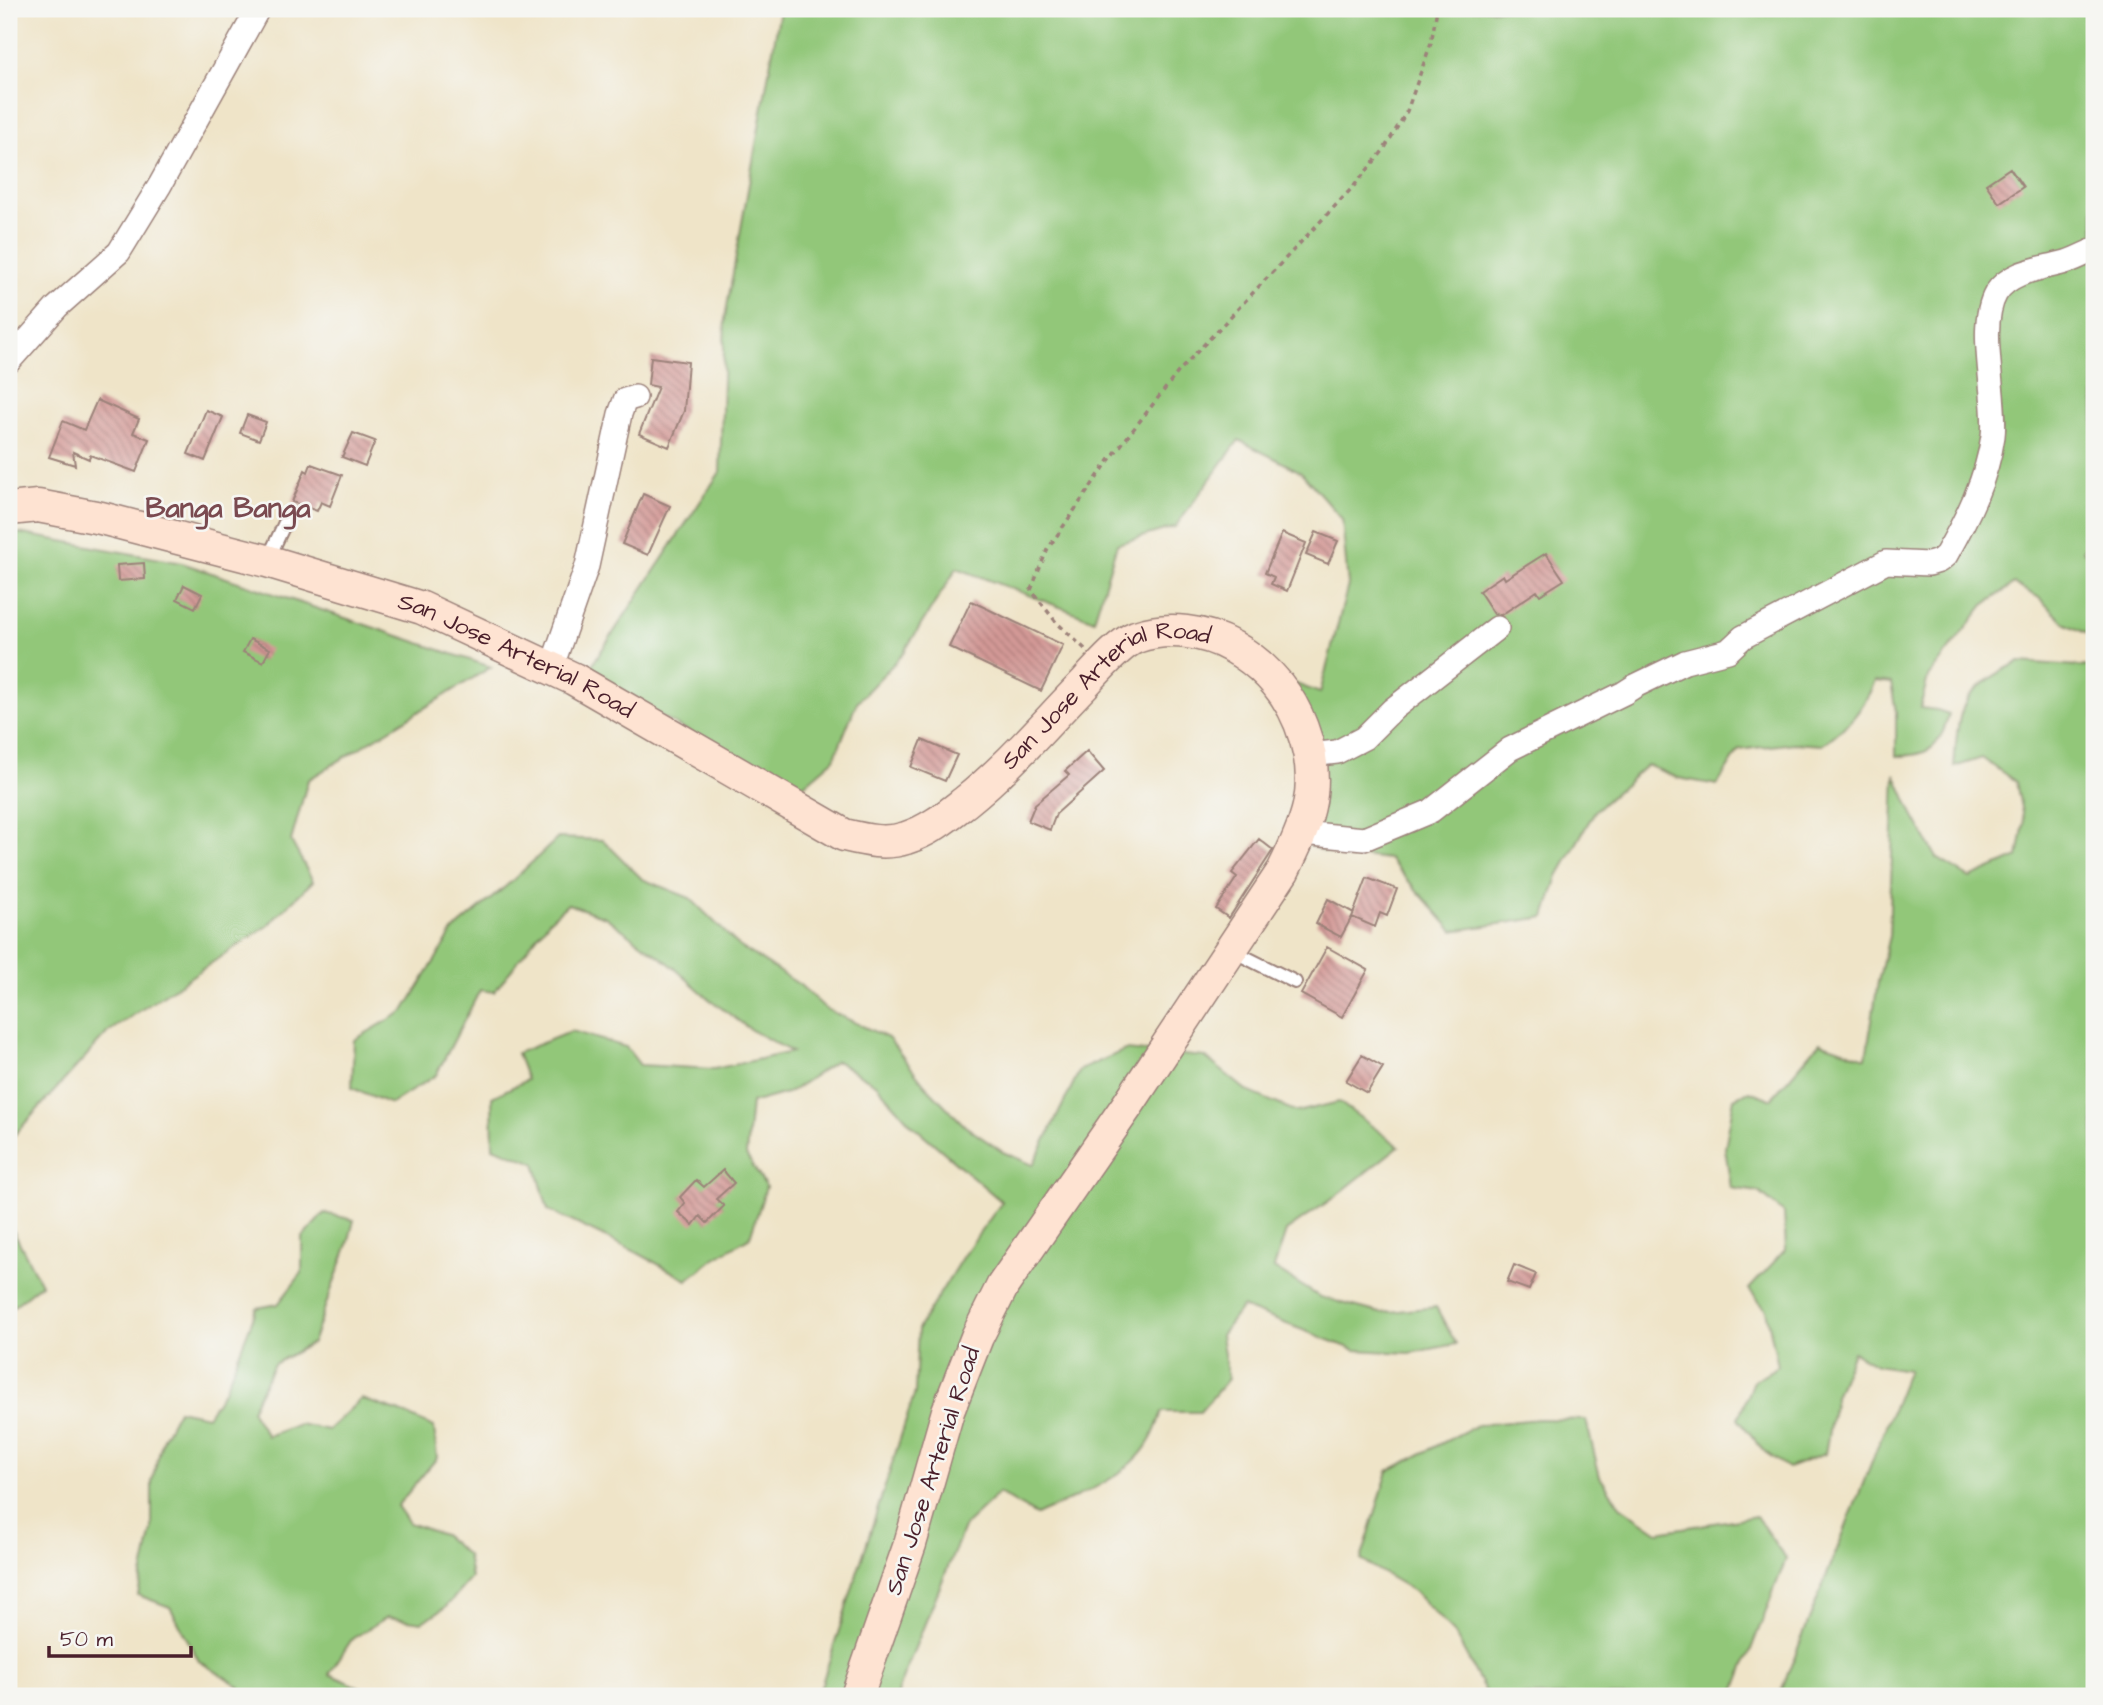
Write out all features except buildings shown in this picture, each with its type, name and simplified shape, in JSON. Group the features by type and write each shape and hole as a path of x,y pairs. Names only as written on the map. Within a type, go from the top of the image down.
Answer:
{"main road":[{"name":"San Jose Arterial Road","path":"9,509 38,506 100,518 267,561 422,608 574,679 844,835 873,842 905,839 939,823 1011,763 1102,664 1134,638 1174,630 1218,638 1255,659 1283,689 1299,716 1310,755 1313,794 1302,833 1283,871 998,1296 977,1337 947,1411 910,1544 857,1696"}],"street":[{"path":"9,361 57,307 120,252 258,9"},
{"path":"1302,833 1364,839 1431,811 1510,749 1685,662 1728,651 1743,637 1886,562 1929,564 1939,561 1946,555 1975,502 1993,436 1993,392 1987,345 1988,320 1996,293 2009,281 2029,270 2064,263 2092,251"},
{"path":"551,669 587,566 620,414 625,400 635,397"},
{"path":"1310,755 1337,752 1364,738 1393,709 1497,628"}],"lane":[{"path":"267,561 290,512"},
{"path":"1230,950 1295,982"}],"path":[{"path":"1102,664 1056,622 1031,590 1047,550 1107,463 1179,370 1353,187 1383,151 1407,111 1431,43 1437,9"}],"green space":[{"path":"777,9 2094,9 2094,533 2083,550 2094,563 2094,637 2066,624 2038,597 2014,584 1984,605 1928,677 1920,708 1949,714 1938,742 1926,751 1896,756 1896,712 1891,683 1875,681 1854,717 1822,745 1794,743 1739,750 1717,785 1678,778 1647,765 1595,811 1558,876 1545,917 1453,931 1389,859 1325,852 1298,841 1313,794 1269,674 1320,693 1348,585 1342,519 1301,472 1239,440 1175,527 1117,544 1094,620 957,568 902,655 857,702 834,759 799,789 584,677 720,472 725,318 780,10"},
{"path":"18,533 182,563 491,667 308,780 291,841 313,881 267,926 108,1032 9,1141 9,539"},
{"path":"2019,662 2094,667 2094,1696 1779,1696 1908,1370 1876,1365 1853,1352 1835,1396 1825,1454 1788,1468 1765,1452 1738,1419 1753,1381 1778,1366 1766,1310 1749,1289 1786,1249 1784,1213 1759,1192 1731,1188 1725,1148 1734,1098 1749,1091 1771,1099 1820,1042 1866,1058 1878,982 1889,936 1895,774 1915,819 1937,858 1970,878 2018,857 2024,823 2016,782 1982,758 1954,767 1961,712 1969,697 1999,672"},
{"path":"558,838 603,840 642,879 690,898 739,946 800,985 826,1009 888,1038 925,1085 965,1126 1003,1152 1033,1165 1080,1070 1125,1050 1205,1057 1247,1091 1297,1112 1339,1102 1399,1146 1286,1231 1274,1268 1320,1297 1380,1313 1436,1307 1456,1344 1410,1353 1355,1350 1242,1307 1221,1335 1228,1379 1200,1412 1162,1412 1153,1435 1140,1455 1114,1477 1082,1494 1036,1515 999,1493 965,1525 899,1687 898,1696 818,1696 915,1392 918,1329 963,1256 1002,1202 911,1124 877,1085 836,1061 790,1092 751,1103 746,1155 766,1187 750,1237 715,1258 687,1280 548,1210 535,1163 493,1147 492,1097 527,1080 517,1053 572,1031 626,1047 640,1065 714,1069 792,1052 751,1030 709,999 670,964 605,917 568,904 549,921 494,992 480,990 436,1075 391,1104 352,1088 354,1040 404,1011 453,931"},
{"path":"324,1213 354,1220 312,1343 274,1364 251,1410 267,1436 299,1424 328,1430 361,1399 434,1427 437,1458 397,1506 409,1523 443,1535 467,1555 471,1578 446,1607 422,1622 387,1617 352,1639 329,1674 380,1696 241,1696 239,1686 199,1661 170,1607 138,1595 152,1530 152,1481 163,1438 178,1410 207,1416 225,1389 257,1308 278,1304 302,1273 302,1238"},
{"path":"9,1223 41,1284 9,1310"},
{"path":"1539,1419 1586,1420 1600,1477 1620,1506 1658,1532 1756,1516 1786,1559 1733,1696 1488,1696 1454,1633 1414,1591 1361,1560 1388,1471 1477,1425"}],"district":[{"name":"Banga Banga","path":"228,508"}]}
